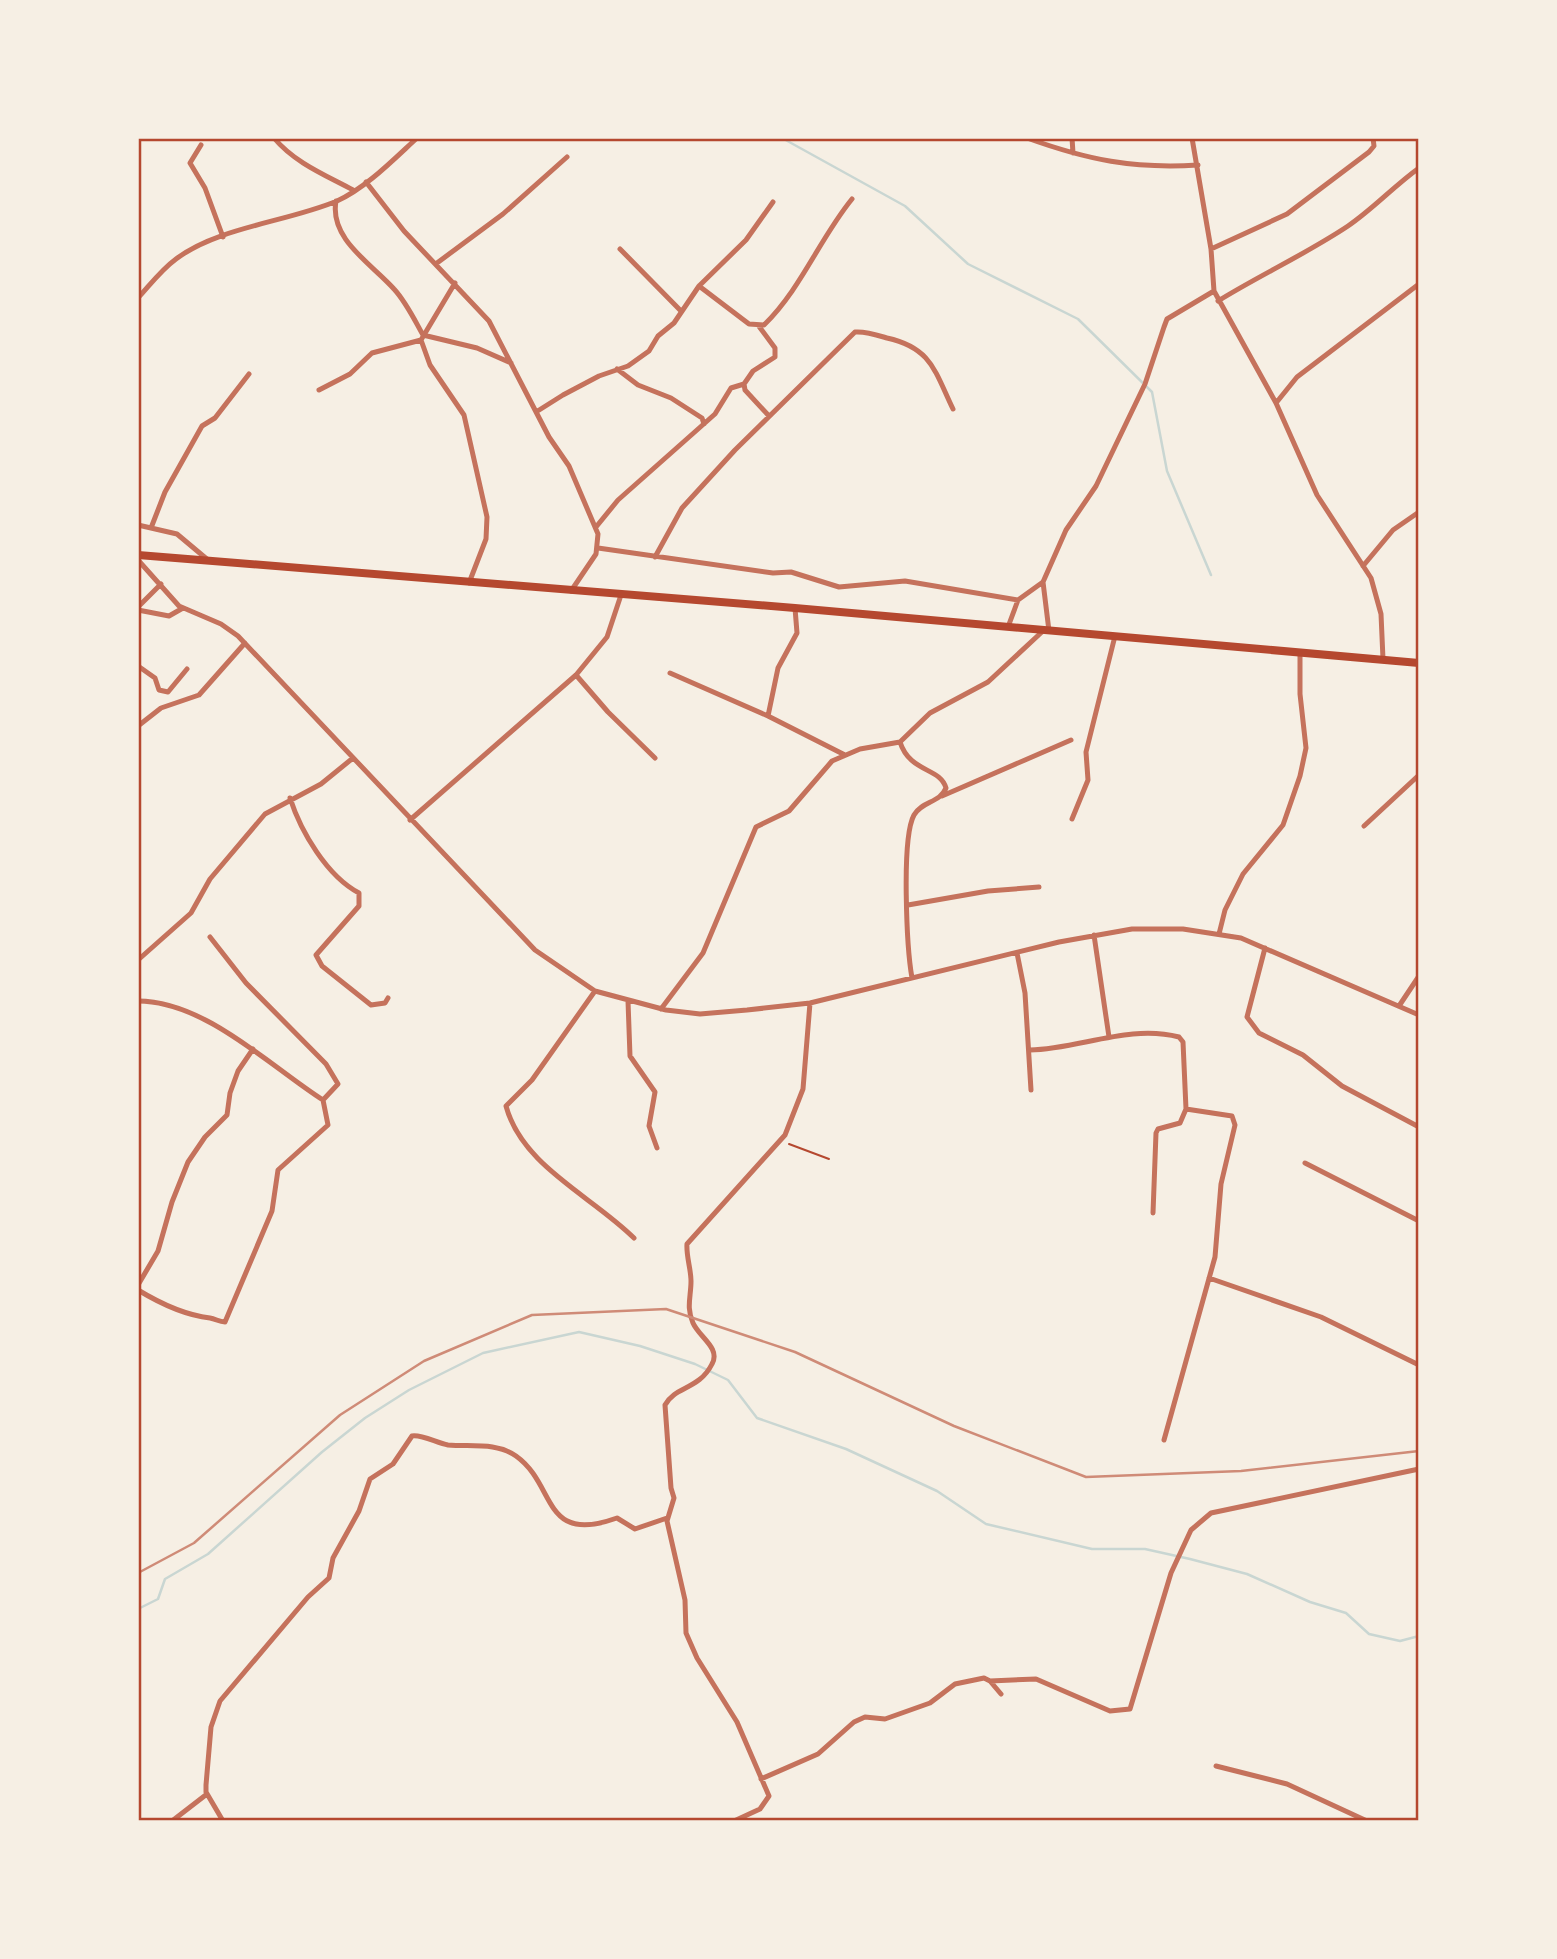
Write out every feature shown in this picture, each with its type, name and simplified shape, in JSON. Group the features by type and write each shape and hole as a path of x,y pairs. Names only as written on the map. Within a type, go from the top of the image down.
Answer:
{"main road":[{"path":"138,558 209,561 795,608 1419,663"}],"street":[{"path":"274,138 284,150 309,167 356,188"},
{"path":"138,298 175,259 223,237 336,201 369,180 417,138"},
{"path":"1027,138 1073,153 1150,168 1198,165"},
{"path":"1072,138 1073,153"},
{"path":"1192,138 1211,249 1214,291 1218,302 1276,403 1317,495 1371,578 1381,614 1383,659"},
{"path":"1211,249 1287,214 1369,152 1374,146 1373,138"},
{"path":"201,145 190,163 205,188 223,237"},
{"path":"437,263 503,214 567,157"},
{"path":"1218,302 1268,270 1307,253 1350,225 1419,168"},
{"path":"369,180 404,231 489,321 536,412 569,466 596,527 598,548 571,591"},
{"path":"699,286 749,324 758,325 769,320 852,199"},
{"path":"334,214 336,201"},
{"path":"536,412 649,351 699,286 746,240 773,202"},
{"path":"321,205 334,214 350,245 394,288 422,338 430,365 464,415 487,517 486,539 469,583"},
{"path":"620,249 681,311"},
{"path":"422,338 455,283"},
{"path":"1276,403 1297,377 1419,284"},
{"path":"661,1009 703,953 750,834 763,823 789,811 832,761 843,754 900,742 930,713 988,682 1047,631 1043,582 1054,553 1096,486 1145,384 1167,319 1214,291"},
{"path":"596,527 618,500 704,424 722,405 732,388 744,384 752,371 776,353 758,325"},
{"path":"655,557 682,508 769,416 859,331 909,343 921,350 929,360 953,409"},
{"path":"319,390 350,374 372,354 422,338 477,348 511,363"},
{"path":"617,369 638,385 685,406 702,418 704,424"},
{"path":"150,528 165,492 194,439 248,374"},
{"path":"744,384 745,390 769,416"},
{"path":"1363,566 1393,530 1419,512"},
{"path":"138,525 177,534 209,561"},
{"path":"598,548 791,572 839,587 905,581 1018,600"},
{"path":"138,558 183,608 221,624 245,643 535,950 595,991 661,1009 700,1014 810,1003 1094,935 1132,929 1183,929 1241,938 1419,1015"},
{"path":"1008,627 1018,600 1043,582"},
{"path":"138,608 161,584"},
{"path":"410,820 576,675 607,637 621,595"},
{"path":"138,608 169,615 183,608"},
{"path":"768,716 778,668 797,632 795,608"},
{"path":"1072,819 1088,780 1086,752 1115,636"},
{"path":"138,726 161,708 199,695 245,643"},
{"path":"1219,934 1225,910 1243,874 1283,825 1300,776 1306,748 1300,694 1300,652"},
{"path":"138,666 155,678 159,690 168,692 187,669"},
{"path":"670,673 768,716 843,754"},
{"path":"576,675 608,712 655,758"},
{"path":"912,978 906,940 906,870 912,817 921,807 942,796 1071,740"},
{"path":"900,742 913,764 943,779 946,788 942,796"},
{"path":"138,960 191,913 209,879 265,814 290,798 321,784 353,758"},
{"path":"1364,826 1419,775"},
{"path":"290,798 302,827 329,866 346,886 359,893 361,900 359,906 316,956 322,965 371,1005 384,1003 388,998"},
{"path":"908,905 988,891 1039,887"},
{"path":"1094,935 1110,1037"},
{"path":"210,937 246,984 327,1064 338,1084 323,1101"},
{"path":"1265,948 1247,1017 1259,1034 1303,1055 1342,1086 1419,1127"},
{"path":"1017,953 1022,971 1031,1090"},
{"path":"1399,1006 1419,976"},
{"path":"595,991 532,1080 506,1106 512,1128 531,1152 634,1238"},
{"path":"138,1001 193,1017 237,1037 323,1101 328,1125 278,1170 272,1211 225,1322 208,1318 201,1320 172,1309 138,1287 158,1251 172,1202 188,1162 205,1137 227,1115 230,1093 238,1072 253,1049"},
{"path":"628,1001 630,1056 656,1092 649,1126 657,1148"},
{"path":"734,1821 767,1804 769,1796 737,1722 697,1658 687,1633 685,1600 673,1561 667,1518 674,1498 665,1405 670,1398 697,1385 715,1358 714,1351 695,1327 687,1304 691,1284 687,1244 785,1135 803,1089 810,1003"},
{"path":"1030,1050 1058,1050 1110,1037 1158,1034 1179,1037 1183,1042 1186,1109 1180,1123 1158,1129 1156,1133 1153,1213"},
{"path":"1164,1440 1218,1242 1221,1184 1235,1118 1222,1113 1186,1109"},
{"path":"1305,1163 1419,1220"},
{"path":"1209,1279 1321,1317 1419,1365"},
{"path":"223,1821 207,1794 211,1727 220,1701 308,1597 329,1578 333,1558 359,1511 370,1479 393,1464 412,1436 417,1434 436,1443 500,1447 514,1454 528,1466 554,1513 577,1523 603,1524 617,1518 635,1528 667,1518"},
{"path":"761,1779 818,1754 854,1722 865,1717 885,1719 930,1703 955,1684 975,1679 1037,1679 1110,1711 1130,1709 1171,1573 1191,1530 1211,1513 1419,1469"},
{"path":"990,1681 1001,1694"},
{"path":"1216,1766 1287,1784 1367,1821"},
{"path":"172,1821 207,1794"}],"path":[{"path":"789,1144 829,1159"}],"waterway":[{"path":"782,138 905,206 968,264 1078,319 1152,392 1167,471 1211,575"},
{"path":"138,1609 158,1599 165,1579 208,1554 322,1452 365,1418 409,1390 483,1353 579,1332 640,1346 695,1364 728,1380 757,1418 846,1449 937,1491 986,1524 1092,1549 1145,1549 1190,1559 1247,1574 1310,1602 1346,1613 1369,1634 1400,1641 1419,1636"}],"railway":[{"path":"138,1573 194,1543 340,1415 424,1361 532,1315 666,1309 795,1352 954,1426 1086,1477 1241,1471 1419,1451"}]}
